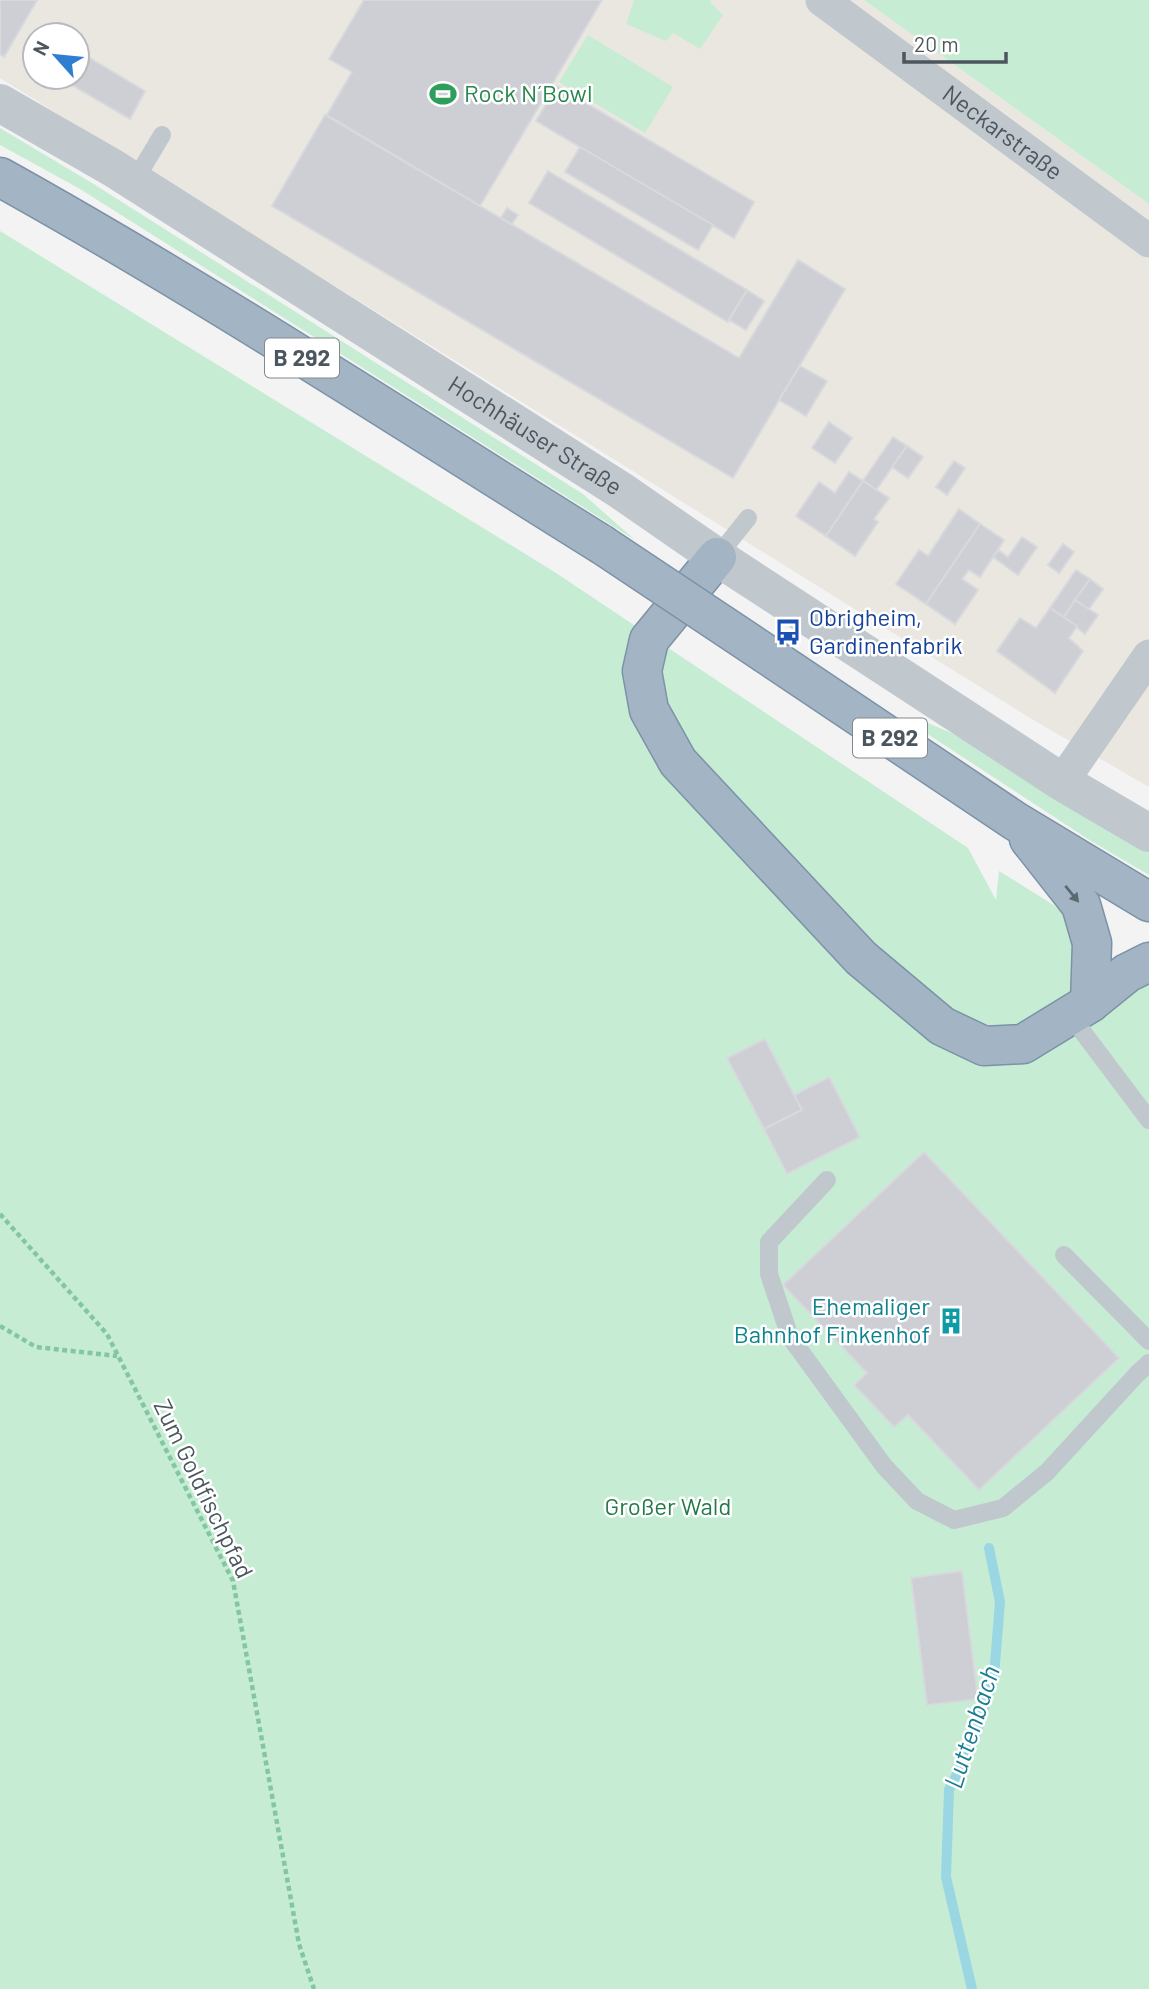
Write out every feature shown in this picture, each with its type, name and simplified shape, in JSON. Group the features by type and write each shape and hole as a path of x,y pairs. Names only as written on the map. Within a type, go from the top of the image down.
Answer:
{"highway":[{"name":"B 292","path":"0,177 67,214 205,298 601,544 1015,821 1149,902"},
{"path":"717,557 649,640 642,671 649,710 678,762 861,958 942,1026 984,1046 1023,1044 1080,1009 1127,973 1149,962"},
{"path":"1015,821 1081,905 1092,943 1080,1009"}],"street":[{"name":"Neckarstraße","path":"822,0 1149,241"},
{"name":"Hochhäuser Straße","path":"0,103 134,182 620,490 717,557 1062,782 1149,834"},
{"path":"1062,782 1149,656"}],"lane":[{"path":"134,182 162,135"},
{"path":"717,557 748,518"},
{"path":"1080,1009 1149,1120"},
{"path":"827,1180 769,1242 769,1274 790,1337 884,1466 917,1502 954,1520 1003,1508 1047,1472 1149,1363"},
{"path":"1064,1255 1149,1341"}],"path":[{"name":"Zum Goldfischpfad","path":"0,1213 107,1334 233,1581 299,1944 314,1989"},
{"path":"0,1326 36,1347 118,1356"}],"shaded area":[{"path":"0,0 864,0 1149,204 1149,787 1035,721 0,78"}],"green space":[{"path":"634,0 711,0 723,15 700,49 673,33 666,41 626,24"},
{"path":"864,0 1149,0 1149,204"},
{"path":"588,35 673,87 645,133 559,82"},
{"path":"0,128 92,183 583,494 635,540 80,189 0,145"},
{"name":"Großer Wald","path":"0,231 553,571 968,848 996,900 999,871 1052,904 1074,922 1072,981 1149,976 1149,1989 0,1989"},
{"path":"903,718 916,718 954,734 1149,853 1149,875 1091,841"}],"building":[{"path":"0,0 37,0 25,21 21,21 21,28 4,57 0,54"},
{"name":"Rock N´Bowl","path":"364,0 602,0 480,206 327,115 352,72 329,59"},
{"path":"91,59 145,91 130,119 82,91 91,91"},
{"path":"557,86 754,202 734,238 536,121"},
{"path":"325,115 739,358 798,260 845,289 733,478 272,206"},
{"path":"580,147 713,225 698,250 565,172"},
{"path":"548,171 747,290 728,322 529,203"},
{"path":"507,208 518,215 512,224 501,218"},
{"path":"747,290 764,301 746,330 729,320"},
{"path":"800,366 827,381 806,416 779,400"},
{"path":"829,422 852,438 835,463 812,448"},
{"path":"893,437 907,446 876,490 863,481"},
{"path":"907,446 923,457 908,478 892,467"},
{"path":"954,461 965,468 947,495 936,487"},
{"path":"849,472 863,481 826,536 796,516 819,482 835,493"},
{"path":"863,481 889,498 874,519 878,522 855,556 826,536"},
{"path":"959,509 980,524 926,604 896,584 919,550 928,556"},
{"path":"980,524 1004,540 980,577 969,570 962,579 978,590 955,624 926,604"},
{"path":"1022,537 1037,547 1018,575 993,557 998,550 1008,557"},
{"path":"1063,544 1074,552 1059,573 1048,565"},
{"path":"1076,570 1090,579 1064,617 1050,608"},
{"path":"1090,579 1103,589 1089,609 1075,600"},
{"path":"1075,600 1098,615 1085,634 1064,617"},
{"path":"1050,608 1077,626 1069,638 1083,651 1055,693 997,651 1020,618 1036,628"},
{"path":"765,1039 802,1110 764,1129 727,1058"},
{"path":"829,1077 860,1137 787,1174 764,1129 802,1110 794,1095"},
{"name":"Ehemaliger Bahnhof Finkenhof","path":"924,1152 1119,1358 979,1490 908,1415 894,1427 854,1385 867,1373 783,1285"},
{"path":"962,1571 978,1699 927,1705 911,1578"}],"waterway":[{"name":"Luttenbach","path":"972,1989 946,1877 949,1790 974,1740 994,1676 1000,1602 989,1548"}],"place":[{"name":"Rock N´Bowl","path":"443,94"},
{"name":"Obrigheim, Gardinenfabrik","path":"788,632"},
{"name":"Ehemaliger Bahnhof Finkenhof","path":"951,1321"}]}
